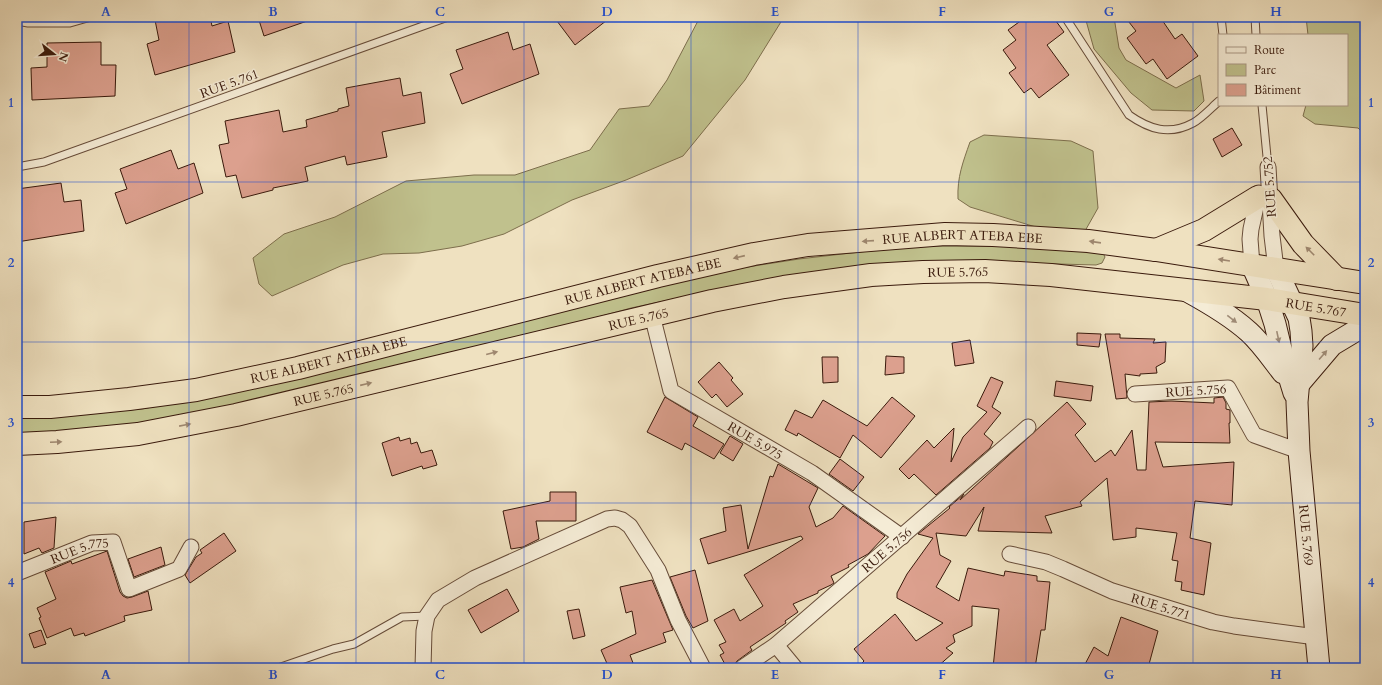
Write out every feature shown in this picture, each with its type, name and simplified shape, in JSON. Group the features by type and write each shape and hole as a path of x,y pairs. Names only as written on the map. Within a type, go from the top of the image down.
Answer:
{"highway":[{"path":"1156,250 1204,230 1264,198 1303,244 1337,279"},
{"name":"RUE ALBERT ATEBA EBE","path":"17,407 50,407 196,390 298,368 658,276 754,254 808,245 945,234 993,235 1088,241 1276,269"},
{"path":"1276,269 1365,283"},
{"name":"RUE 5.765","path":"17,444 57,442 138,434 236,415 712,301 784,287 871,275 985,270 1052,275 1267,299"},
{"name":"RUE 5.767","path":"1267,299 1365,315"}],"main road":[{"name":"RUE 5.769","path":"1252,265 1267,299 1295,390"},
{"name":"RUE 5.769","path":"1276,269 1299,318 1301,331 1302,346 1295,390 1299,451 1319,668"},
{"path":"1187,290 1218,308 1249,332 1264,348 1295,390 1332,346 1357,330 1365,327"}],"street":[{"path":"1252,265 1250,240 1251,229 1264,198 1268,167"},
{"name":"RUE 5.752","path":"1264,198 1272,236 1276,269"},
{"name":"RUE 5.975","path":"652,315 671,391 812,473 902,537"},
{"name":"RUE 5.756","path":"1135,394 1228,388 1254,435 1299,451"},
{"name":"RUE 5.756","path":"742,668 776,645 1028,427"},
{"path":"423,668 424,631 427,616 438,600 475,578 607,519 615,518 622,520 630,526 658,570 678,620 703,668"},
{"name":"RUE 5.775","path":"17,573 92,543 113,542 129,590 179,569 191,547"},
{"name":"RUE 5.771","path":"1010,554 1046,562 1063,568 1112,591 1213,622 1316,637"},
{"path":"776,645 795,668"}],"lane":[{"path":"17,21 28,23 70,23 90,17"},
{"name":"RUE 5.761","path":"17,167 44,162 448,17"},
{"path":"1065,17 1129,115 1142,124 1156,129 1184,127 1194,122 1218,102"},
{"path":"1221,17 1223,34"},
{"path":"1254,17 1256,34"},
{"name":"RUE 5.752","path":"1262,106 1268,167"},
{"path":"278,668 333,649 354,644 402,616 427,616"}],"green space":[{"path":"700,17 784,17 745,80 683,156 626,180 572,200 504,234 462,246 419,253 383,254 343,265 272,296 259,284 253,258 284,234 335,217 406,181 474,175 515,175 590,150 619,109 649,106 667,80"},
{"path":"1085,17 1114,17 1119,48 1126,60 1176,88 1200,75 1204,101 1194,111 1152,110 1131,93 1094,49"},
{"path":"1306,17 1359,17 1365,31 1365,135 1358,128 1315,124 1303,116 1306,106 1348,106 1348,34 1308,34"},
{"path":"984,135 1071,141 1093,151 1098,208 1085,231 1039,228 970,207 958,199 960,177 970,142"},
{"path":"912,246 1011,246 1103,253 1105,257 1102,263 1096,265 984,262 720,289 631,308 455,356 143,426 17,434 17,417 142,409 269,384 715,272 799,259"}],"building":[{"path":"168,17 210,17 212,26 228,21 235,52 155,75 147,44 159,40 155,20"},
{"path":"258,17 313,17 313,19 264,36"},
{"path":"554,17 611,17 575,45"},
{"path":"1026,17 1053,17 1064,32 1047,45 1069,75 1039,98 1031,88 1024,93 1009,73 1016,68 1003,50 1016,40 1008,30"},
{"path":"1125,17 1160,17 1175,39 1182,34 1198,56 1167,79 1153,59 1146,64 1127,38 1136,31"},
{"path":"508,32 513,50 530,44 539,74 462,104 450,74 463,69 456,50"},
{"path":"101,42 101,65 116,65 115,96 32,100 31,68 47,67 47,43"},
{"path":"400,78 403,96 421,92 425,123 382,132 387,157 347,165 345,156 305,167 308,181 273,188 273,190 242,198 236,175 226,177 219,145 229,143 225,121 279,110 283,132 307,127 306,120 338,111 338,109 349,106 346,88"},
{"path":"1232,128 1242,145 1222,157 1213,139"},
{"path":"171,150 178,169 194,163 203,193 126,224 115,193 127,189 120,169"},
{"path":"61,183 64,202 81,200 84,231 17,242 17,189"},
{"path":"1077,333 1101,334 1099,347 1077,345"},
{"path":"1105,334 1120,334 1120,338 1155,339 1153,343 1166,342 1165,362 1156,367 1157,373 1140,374 1140,376 1125,374 1127,398 1116,399"},
{"path":"970,340 974,363 955,366 952,343"},
{"path":"886,356 904,357 904,373 885,375"},
{"path":"822,357 838,357 838,382 823,383"},
{"path":"719,362 733,378 731,380 743,394 727,407 716,394 712,398 698,382"},
{"path":"991,377 1003,382 992,407 1001,413 984,434 993,442 990,448 936,495 914,474 909,479 899,469 927,440 934,448 954,428 951,462 963,437 987,412 977,406"},
{"path":"1056,381 1093,386 1091,401 1054,396"},
{"path":"665,397 698,417 693,426 724,444 714,459 685,443 682,450 647,432"},
{"path":"892,397 915,416 881,458 853,435 840,458 798,433 797,436 785,430 795,410 812,418 823,400 867,426"},
{"path":"1223,397 1226,403 1226,409 1230,410 1230,443 1155,442 1163,467 1234,462 1232,505 1195,501 1190,538 1211,543 1204,595 1181,590 1182,582 1175,581 1178,561 1172,560 1177,533 1136,528 1136,537 1113,540 1107,478 1080,502 1082,506 1045,516 1052,533 978,531 984,507 966,536 936,533 940,555 951,561 936,587 959,601 968,568 1004,576 1005,571 1037,576 1037,581 1050,582 1045,630 1041,630 1035,668 993,668 999,609 972,606 972,626 953,635 955,642 946,648 953,653 936,668 857,668 864,661 854,649 895,614 916,641 943,623 897,598 897,593 907,574 933,538 918,534 950,508 949,507 964,494 960,500 1067,402 1086,424 1075,435 1095,462 1111,450 1115,456 1132,430 1137,470 1146,470 1149,402 1171,401 1214,403 1214,398"},
{"path":"730,436 743,444 733,461 720,453"},
{"path":"399,437 400,441 410,438 411,444 417,442 421,453 432,450 437,465 423,469 422,466 392,476 382,443"},
{"path":"840,459 864,477 853,491 829,474"},
{"path":"778,464 818,488 809,507 816,527 833,518 843,506 885,536 868,554 848,565 849,567 831,576 834,583 818,591 818,593 793,604 798,612 785,621 786,623 750,647 752,650 737,661 733,668 727,668 720,655 724,653 719,645 726,642 714,620 734,609 740,621 763,606 744,575 803,539 801,536 708,564 700,539 726,531 723,508 741,505 748,549 770,476 773,477"},
{"path":"550,492 576,492 576,521 536,521 539,539 523,547 511,549 503,511 550,501"},
{"path":"56,517 54,548 42,553 39,548 24,554 24,522"},
{"path":"224,533 236,551 190,583 185,575 196,557 202,553 200,550"},
{"path":"161,547 165,565 134,577 128,559"},
{"path":"107,551 120,592 123,596 127,598 132,597 148,591 152,610 124,616 125,621 85,636 84,633 74,636 71,628 47,638 39,618 41,617 37,608 56,599 45,572 71,561 72,564"},
{"path":"695,570 708,621 693,628 686,616 670,577"},
{"path":"652,580 673,630 663,633 666,642 630,655 633,663 623,668 609,668 601,650 636,634 632,611 626,613 620,587"},
{"path":"507,589 519,611 481,633 468,610"},
{"path":"579,609 585,636 573,639 567,611"},
{"path":"1121,617 1158,631 1148,668 1083,668 1094,647 1108,656"},
{"path":"41,630 46,644 34,648 29,634"}]}
